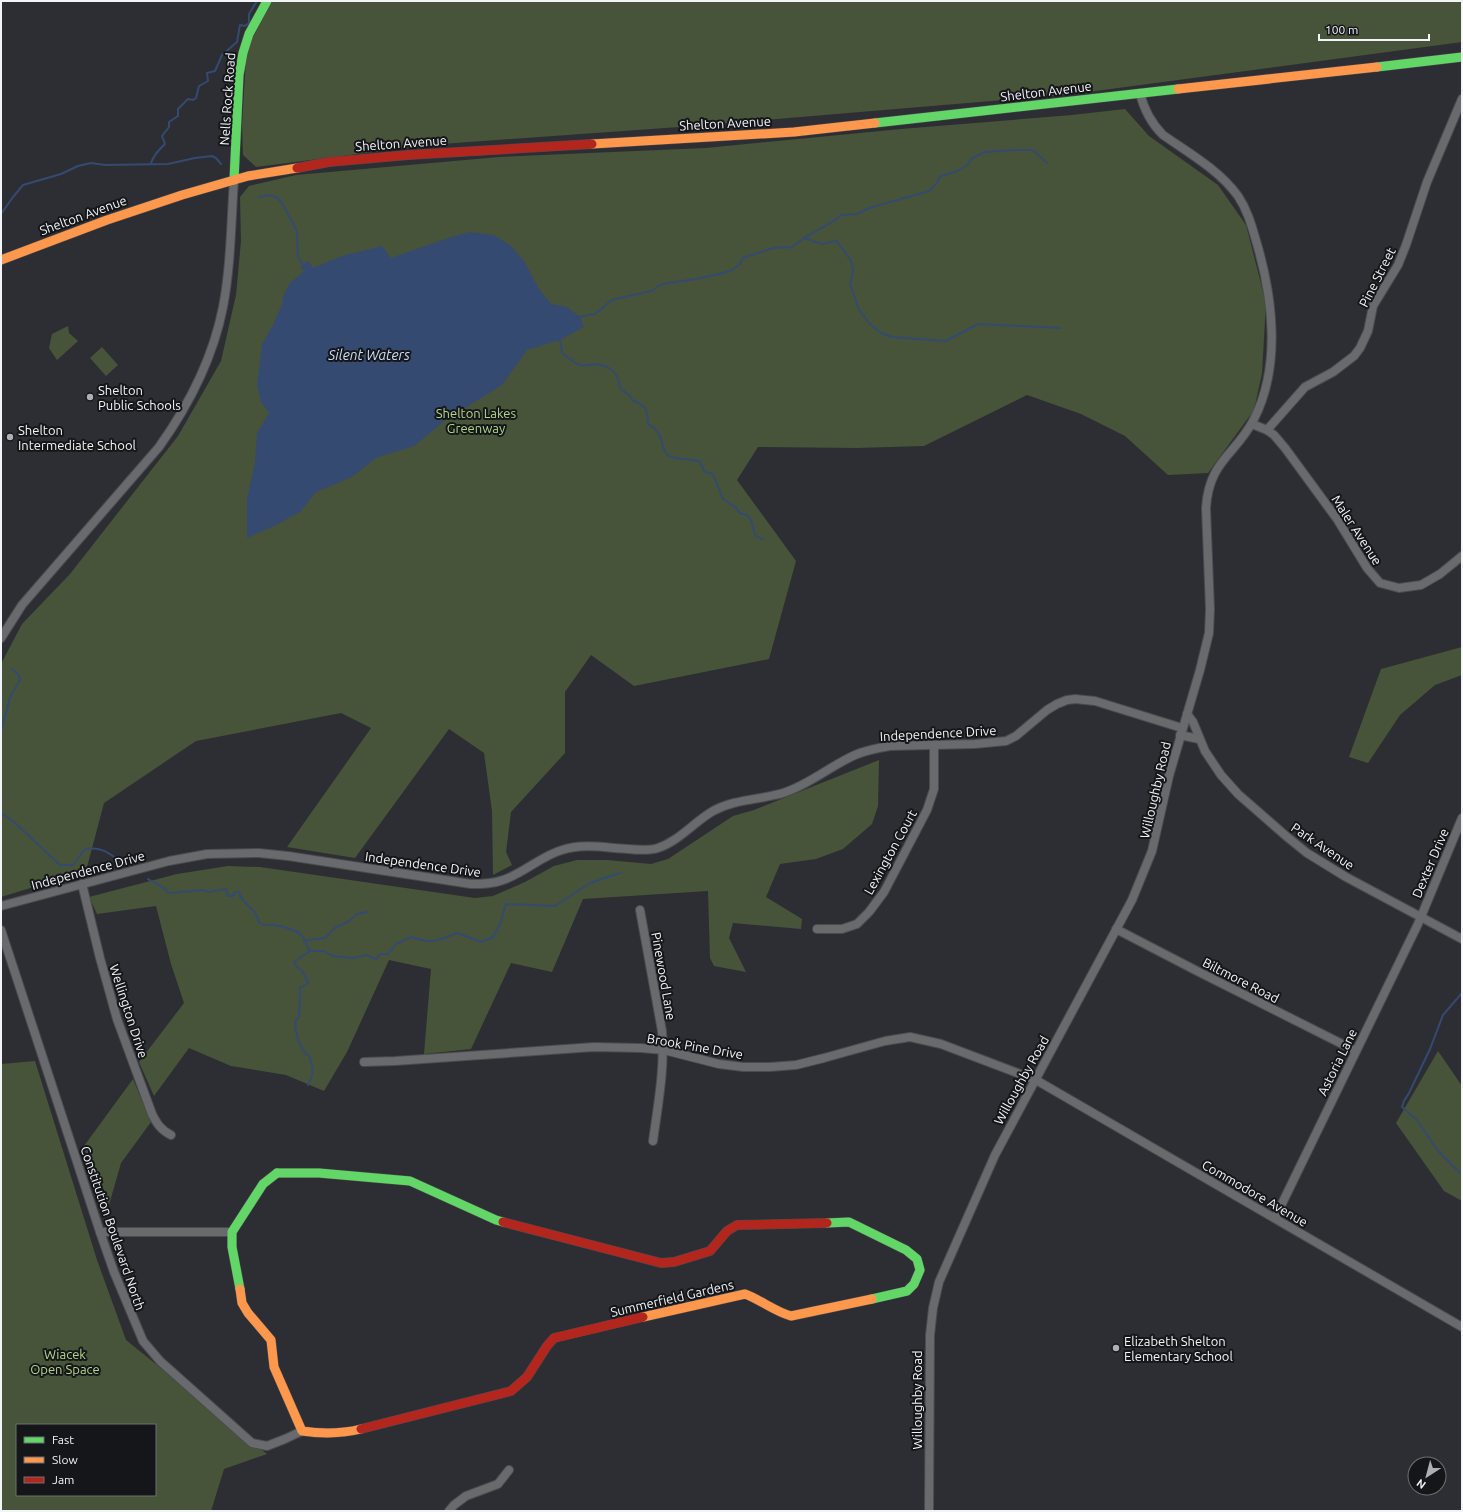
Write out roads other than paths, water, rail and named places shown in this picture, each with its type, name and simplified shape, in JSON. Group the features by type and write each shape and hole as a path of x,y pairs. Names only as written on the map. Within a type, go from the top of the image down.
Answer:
{"main road":[{"name":"Nells Rock Road","path":"234,180 239,75 243,52 249,34 267,1"},
{"name":"Shelton Avenue","path":"1,260 152,204 248,176 321,163 374,157 787,132 1462,57"},
{"name":"Summerfield Gardens","path":"232,1232 263,1184 277,1174 319,1173 410,1181 496,1220 661,1263 674,1262 710,1251 727,1231 737,1224 835,1222 849,1222 906,1250 918,1259 920,1270 914,1284 907,1291 791,1316 780,1313 754,1297 745,1294 554,1338 546,1346 527,1377 511,1391 344,1433 320,1434 302,1431"},
{"path":"232,1232 232,1247 242,1303 248,1313 271,1340 274,1367 302,1431"}],"street":[{"name":"Willoughby Road","path":"929,1511 930,1335 936,1295 946,1265 995,1155 1135,893 1152,851 1169,776 1209,633 1210,609 1206,508 1208,492 1213,475 1220,463 1252,424 1262,401 1270,364 1272,324 1271,306 1266,277 1250,220 1238,198 1226,183 1212,170 1163,135 1156,128 1144,107 1140,93"},
{"name":"Pine Street","path":"1267,430 1305,387 1332,372 1354,356 1360,348 1368,331 1373,306 1398,265 1426,182 1462,99"},
{"path":"1,638 22,605 159,447 176,424 193,393 205,368 216,337 223,306 228,267 234,180"},
{"name":"Maler Avenue","path":"1252,424 1267,430 1274,435 1302,469 1337,519 1367,568 1380,583 1399,588 1421,585 1440,574 1462,556"},
{"name":"Independence Drive","path":"1,906 169,861 207,854 236,852 288,856 471,884 493,883 504,880 548,855 568,848 593,846 638,850 657,849 667,844 712,812 726,805 782,793 795,788 856,755 890,746 994,743 1006,741 1024,730 1052,707 1067,700 1075,699 1095,701 1181,732"},
{"name":"Park Avenue","path":"1187,714 1193,722 1199,739 1212,763 1228,784 1261,815 1307,853 1346,877 1462,939"},
{"path":"1181,732 1199,739"},
{"name":"Lexington Court","path":"816,929 842,929 857,924 869,912 884,892 927,810 934,789 934,745"},
{"name":"Dexter Drive","path":"1421,917 1462,818"},
{"name":"Wellington Drive","path":"82,884 117,1019 152,1114 158,1125 171,1135"},
{"name":"Pinewood Lane","path":"640,910 662,1031 664,1050 663,1071 653,1141"},
{"name":"Astoria Lane","path":"1275,1218 1421,917"},
{"name":"Biltmore Road","path":"1116,929 1356,1051"},
{"name":"Constitution Boulevard North","path":"1,930 100,1232 134,1322 143,1341 160,1361 252,1443 267,1446 302,1431"},
{"name":"Brook Pine Drive","path":"364,1062 396,1061 594,1046 664,1050 719,1064 743,1067 770,1067 796,1065 885,1041 910,1037 941,1044 1036,1080"},
{"name":"Commodore Avenue","path":"1036,1080 1462,1327"},
{"path":"100,1232 232,1232"},
{"path":"449,1511 466,1496 498,1484 509,1470"}],"water":[{"name":"Silent Waters","path":"469,232 494,235 511,246 524,261 539,289 551,304 567,307 580,317 584,327 560,340 527,350 502,385 447,419 414,446 376,458 352,477 316,492 300,512 247,538 247,499 255,462 257,433 269,413 261,402 257,385 262,344 273,325 282,304 283,296 290,283 304,271 300,267 308,261 313,268 342,256 382,246 391,258"}],"waterway":[{"path":"151,163 155,155 165,144 162,136 169,127 169,122 178,116 178,109 188,99 193,100 196,98 199,86 208,81 207,73 215,71 222,55 237,42 240,25 245,26 249,23 249,14 257,1"},
{"path":"804,238 833,222 841,215 857,214 869,208 929,191 937,183 940,176 962,169 971,159 984,152 1033,150 1047,163"},
{"path":"1,214 23,185 61,174 78,166 91,163 105,165 168,164 212,156 221,164"},
{"path":"259,197 270,195 276,197 282,203 297,231 298,257 304,266"},
{"path":"578,317 595,314 612,300 651,291 662,284 696,279 732,270 740,264 743,258 773,248 792,247 804,238 822,244 836,241 848,256 853,266 850,284 859,310 870,324 881,333 892,337 946,341 978,324 1060,328"},
{"path":"559,340 561,343 562,353 576,363 582,366 596,364 606,366 613,371 618,378 620,388 630,396 632,400 641,404 645,409 648,424 658,432 665,452 670,457 699,461 705,472 713,474 723,499 735,507 741,514 746,514 751,520 755,535 763,540"},
{"path":"1,731 10,697 20,680 19,675 12,669"},
{"path":"1,813 13,821 60,865 73,865 85,849 104,851 121,862"},
{"path":"148,879 165,889 167,892 171,893 203,890 209,892 226,889 228,896 233,896 235,892 239,892 243,900 255,913 259,923 281,926 297,932 303,937 310,951 324,951 333,956 353,958 366,955 376,959 381,954 388,954 396,944 411,937 435,941 457,933 481,942 493,937 500,924 506,904 555,906 590,883 620,873"},
{"path":"304,941 325,938 335,928 349,921 357,914 368,912"},
{"path":"308,1085 313,1070 312,1064 309,1056 303,1050 298,1040 295,1021 299,1017 300,988 308,983 303,972 294,962 310,951"},
{"path":"1462,993 1443,1015 1430,1049 1402,1107 1417,1120 1437,1150 1462,1175"}],"place":[{"name":"Shelton Public Schools","path":"90,397"},
{"name":"Shelton Intermediate School","path":"10,437"},
{"name":"Elizabeth Shelton Elementary School","path":"1116,1348"}],"park label":[{"name":"Shelton Lakes Greenway","path":"476,420"},
{"name":"Wiacek Open Space","path":"65,1362"}]}
